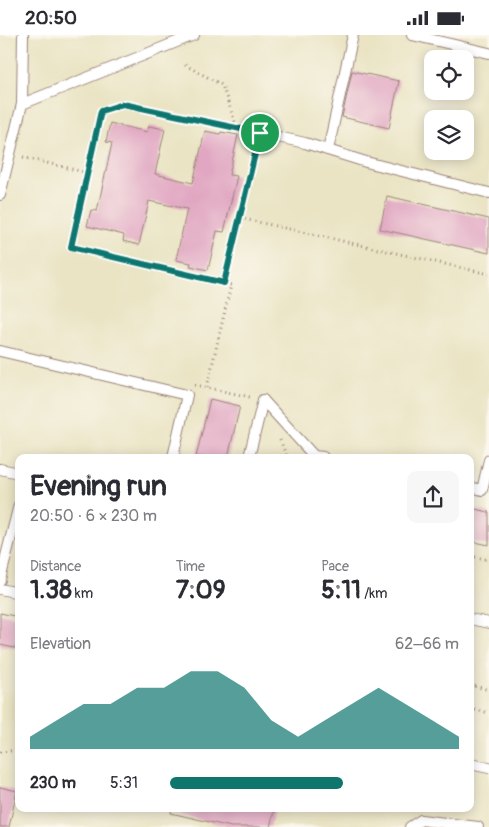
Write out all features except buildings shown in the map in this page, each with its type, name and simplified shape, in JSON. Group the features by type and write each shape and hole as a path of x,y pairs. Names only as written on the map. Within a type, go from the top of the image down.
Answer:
{"lane":[{"path":"0,195 22,104 23,35"},
{"path":"22,104 194,35"},
{"path":"328,150 353,35"},
{"path":"412,35 489,53"},
{"path":"260,133 489,193"},
{"path":"0,351 187,395 174,454"},
{"path":"250,454 263,400 313,454"},
{"path":"474,488 482,489 489,460"},
{"path":"0,469 15,472"},
{"path":"0,579 15,521"},
{"path":"0,589 15,592"},
{"path":"474,620 489,623"},
{"path":"474,765 489,768"},
{"path":"410,827 421,819 478,827"}],"path":[{"path":"184,65 222,85 237,128"},
{"path":"207,387 231,285 71,247 101,111 123,104 260,133 224,283"},
{"path":"40,161 88,173"},
{"path":"240,218 489,274"},
{"path":"474,557 489,561"},
{"path":"474,686 489,689"},
{"path":"474,710 489,713"},
{"path":"0,752 15,750"}],"route":[{"path":"123,104 260,133 224,283 71,247 101,111 123,104"}]}
